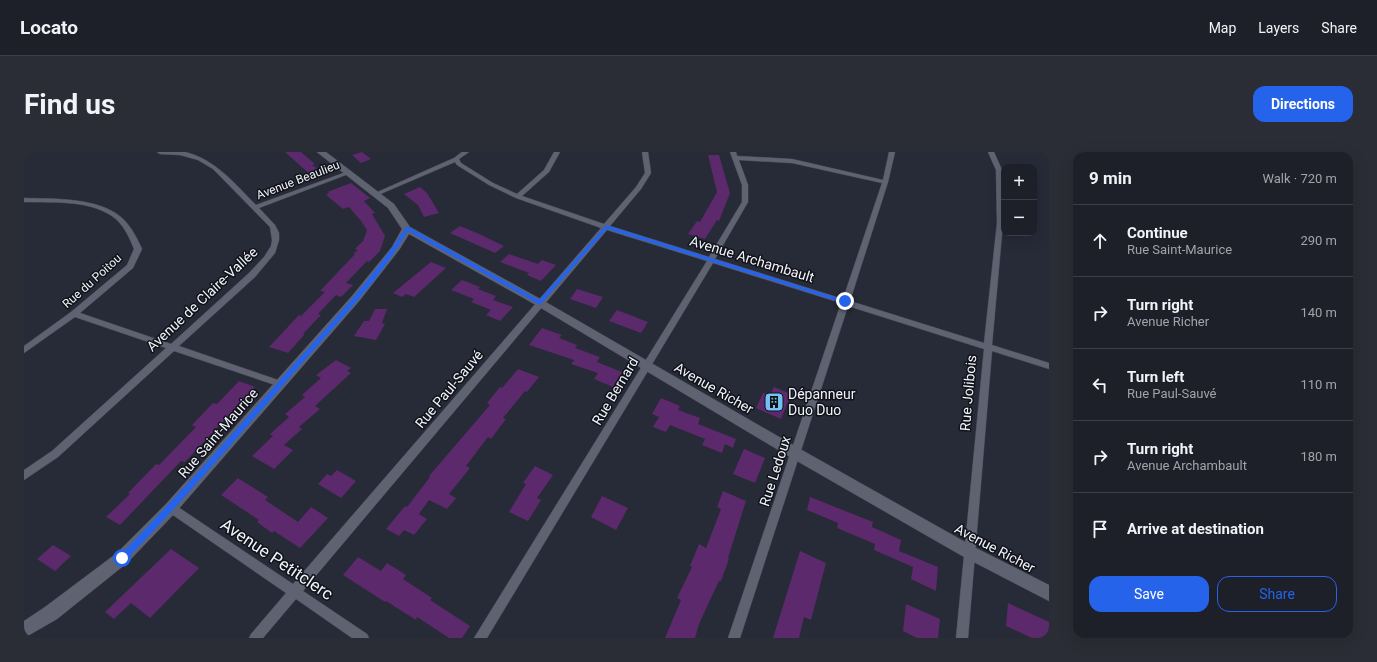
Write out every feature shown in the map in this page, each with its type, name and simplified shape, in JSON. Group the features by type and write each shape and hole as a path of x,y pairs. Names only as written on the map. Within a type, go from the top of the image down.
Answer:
{"street":[{"name":"Avenue de Claire-Vallée","path":"24,476 55,454 252,275 269,257 276,241 276,233 273,226 215,168 200,159 182,153 160,152"},
{"path":"321,152 391,206 407,228"},
{"path":"376,194 456,160 466,152"},
{"path":"518,197 547,171 558,152"},
{"name":"Rue Paul-Sauvé","path":"255,638 639,188 648,173 645,152"},
{"name":"Rue Ledoux","path":"734,638 885,182 892,152"},
{"name":"Rue Jolibois","path":"962,638 1000,223 999,170 991,152"},
{"path":"734,155 786,160 885,182"},
{"name":"Rue Bernard","path":"480,638 745,202 745,185 734,155"},
{"name":"Avenue Archambault","path":"456,160 459,164 491,184 518,197 606,227 1049,366"},
{"name":"Avenue Beaulieu","path":"254,208 348,173"},
{"name":"Rue du Poitou","path":"24,200 70,202 98,206 116,216 128,228 138,249 130,266 74,314 24,350"},
{"name":"Avenue Richer","path":"407,228 540,303 795,453 969,552 1049,593"},
{"name":"Rue Saint-Maurice","path":"24,630 51,613 122,558 171,508 356,298 396,248 407,228"},
{"path":"74,314 281,384"},
{"name":"Avenue Petitclerc","path":"171,508 363,638"}],"building":[{"path":"285,152 301,152 315,164 312,165 324,173 313,177"},
{"path":"362,152 371,159 361,163 352,155"},
{"path":"708,155 719,155 730,193 719,221 717,220 705,239 688,234 697,221 700,222 717,192"},
{"path":"351,183 370,198 364,201 375,213 372,214 385,236 380,251 369,262 367,261 346,283 353,285 341,297 336,295 318,314 321,315 288,353 269,347 299,315 301,316 325,292 320,291 355,254 353,254 358,250 355,249 363,241 367,230 361,221 349,207 343,209 326,195 329,193 327,192"},
{"path":"420,187 427,193 439,213 424,217 418,205 404,194"},
{"path":"460,226 504,246 495,253 450,233"},
{"path":"509,254 538,264 542,260 556,265 541,281 527,275 529,273 500,262"},
{"path":"431,262 446,268 414,297 406,294 402,297 393,293"},
{"path":"462,280 480,287 478,289 496,296 493,300 513,307 500,321 486,315 491,310 471,302 474,299 451,290"},
{"path":"577,289 603,297 596,308 570,299"},
{"path":"375,309 387,309 382,323 385,324 376,340 354,336 364,321 369,321"},
{"path":"617,310 648,322 641,333 609,321"},
{"path":"542,328 562,335 559,338 577,345 575,348 600,357 597,362 622,372 613,387 594,379 598,373 571,364 574,360 529,345"},
{"path":"336,360 351,368 347,371 351,373 315,406 320,409 299,427 302,429 284,445 293,450 274,469 252,456 273,436 270,434 289,417 285,414 305,397 302,395 321,378 316,375"},
{"path":"518,369 539,377 527,392 525,391 503,418 506,419 491,439 488,437 466,466 470,468 449,494 456,498 447,509 429,500 419,514 427,519 414,535 404,530 399,536 386,529 405,506 407,507 430,477 429,476 490,405 487,403 500,387 502,388"},
{"path":"239,381 255,387 185,462 181,461 120,525 106,517 130,494 128,493 156,464 159,465 196,427 192,425 213,403 217,404"},
{"name":"Dépanneur Duo Duo","path":"774,387 791,394 781,419 756,408 763,393 770,395"},
{"path":"661,398 680,406 678,410 700,418 698,424 736,439 733,448 725,444 722,453 702,445 705,439 670,425 666,432 653,427 659,417 652,414"},
{"path":"744,449 765,458 755,483 733,474"},
{"path":"535,466 553,475 537,498 541,500 528,521 509,512 526,484 523,483"},
{"path":"337,470 356,481 341,498 318,484 327,474 331,476"},
{"path":"238,478 268,497 265,500 298,522 311,507 328,518 300,548 274,531 272,533 257,522 259,520 221,495"},
{"path":"723,491 746,501 721,581 719,581 699,624 695,638 665,638 681,600 677,598 692,567 690,566 699,544 706,548 721,509 717,507"},
{"path":"602,496 628,508 616,530 591,517"},
{"path":"810,497 873,522 872,527 901,540 899,551 938,567 936,591 911,579 913,567 874,550 875,544 837,528 838,523 807,510"},
{"path":"53,545 71,556 55,571 37,559"},
{"path":"171,549 199,568 150,618 131,603 114,619 105,612"},
{"path":"800,551 826,563 811,620 804,617 799,638 773,638"},
{"path":"358,557 381,571 387,563 406,575 403,579 432,598 430,600 470,626 462,638 449,638 417,617 416,620 386,601 385,602 343,575"},
{"path":"1008,603 1049,622 1049,638 1032,638 1006,626"},
{"path":"906,604 940,619 938,638 917,638 903,631"}],"place":[{"name":"Dépanneur Duo Duo","path":"774,402"}],"route":[{"path":"122,558 171,508 356,298 396,248 407,228 540,303 606,227 845,301"}]}
